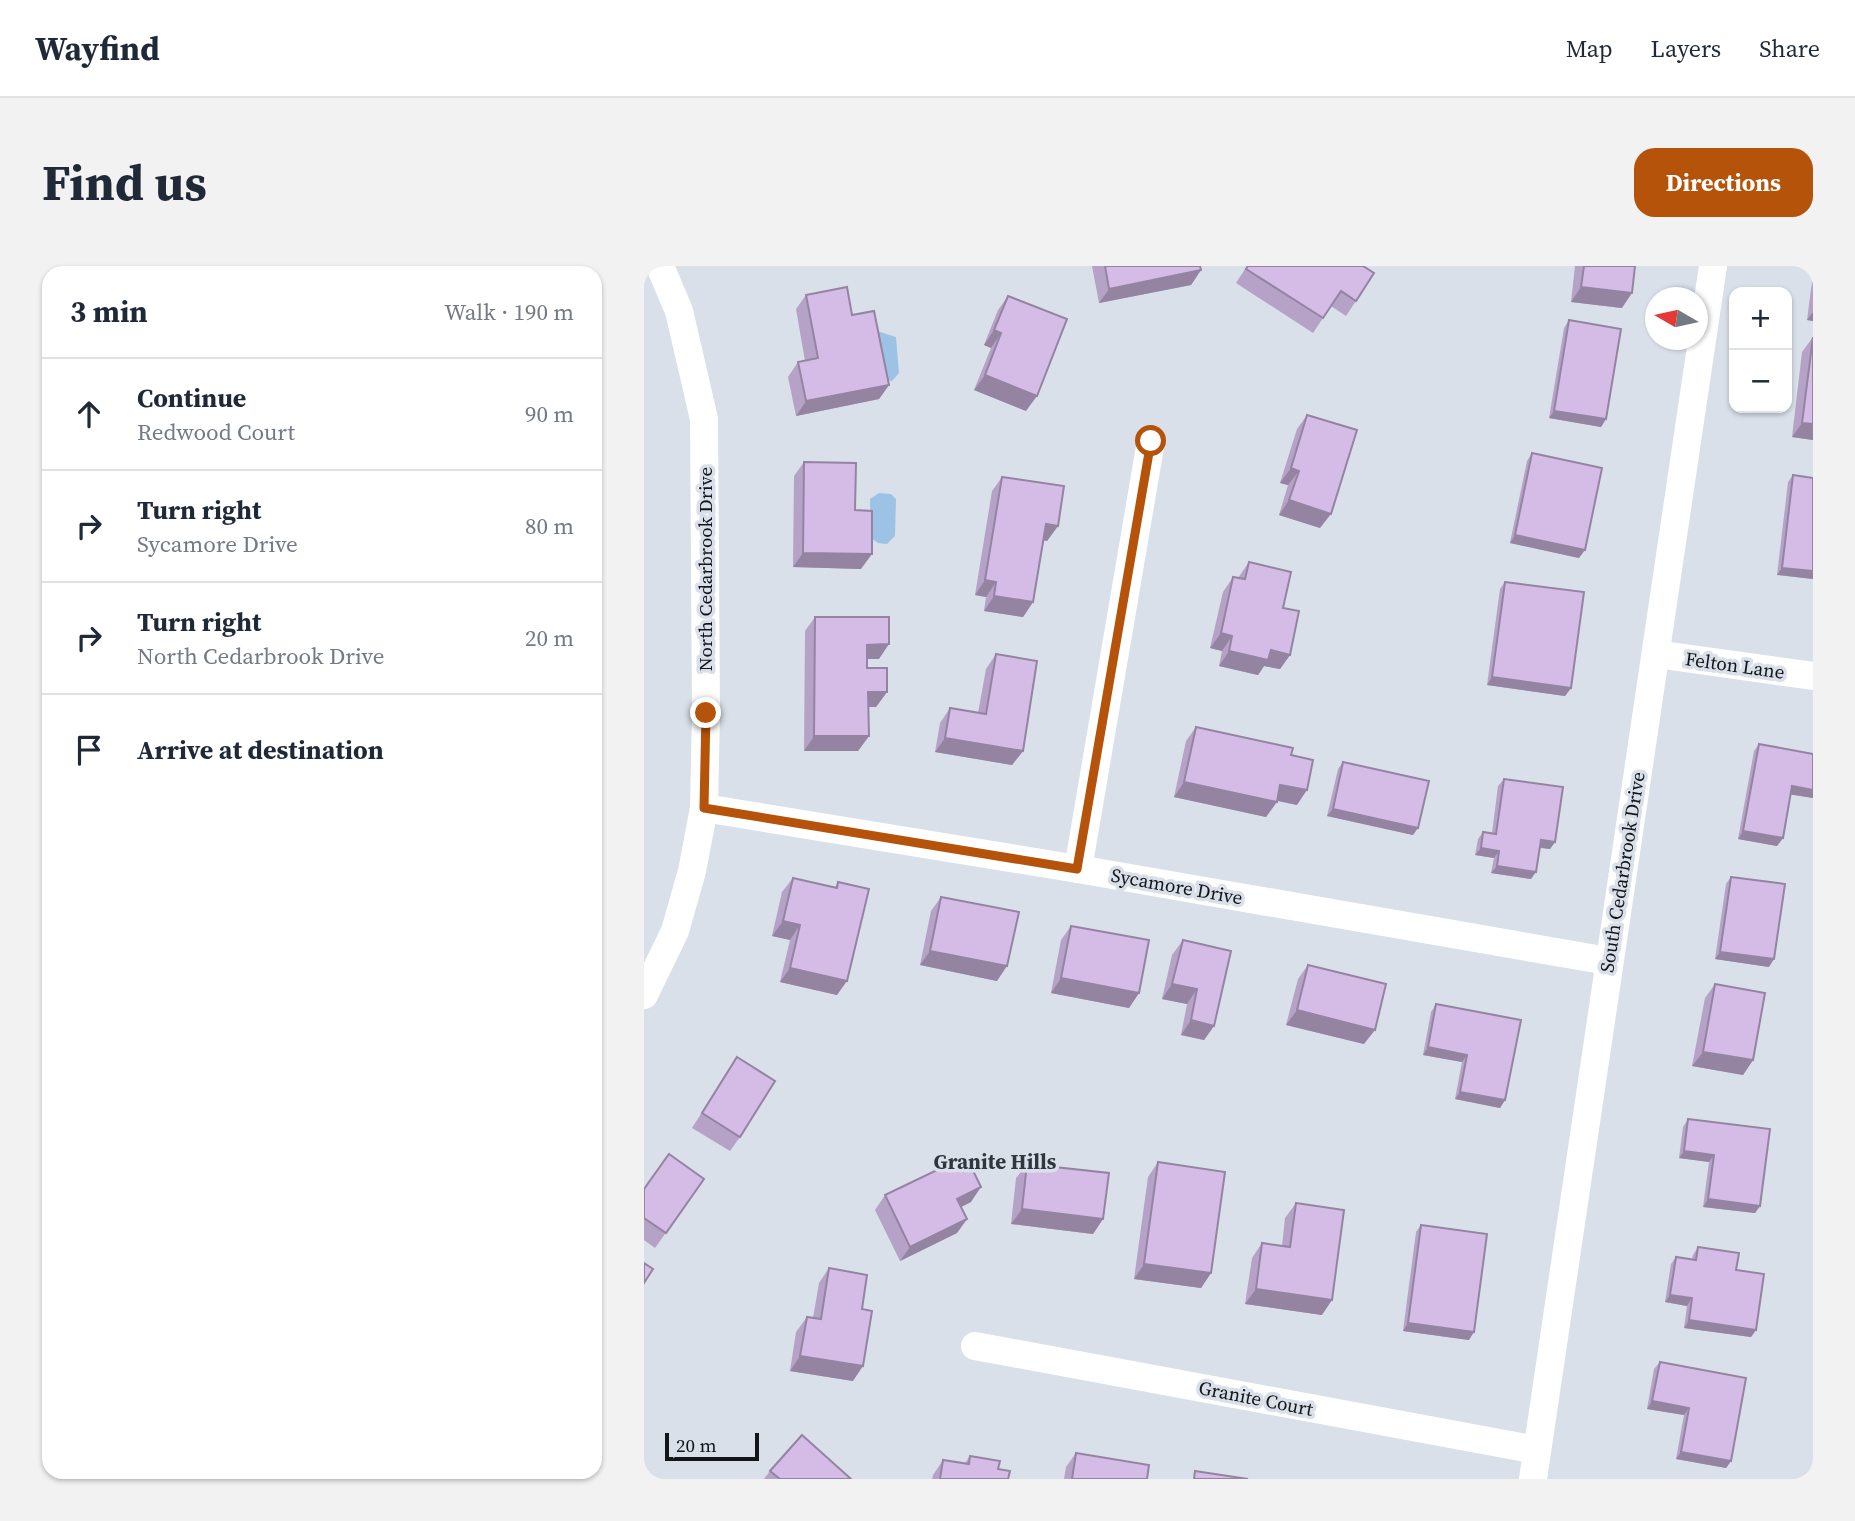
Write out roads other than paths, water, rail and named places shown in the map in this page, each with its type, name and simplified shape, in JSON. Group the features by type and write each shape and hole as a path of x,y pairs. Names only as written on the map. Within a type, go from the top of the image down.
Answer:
{"street":[{"name":"North Cedarbrook Drive","path":"644,995 675,931 692,871 704,808 704,419 679,311 660,266"},
{"name":"South Cedarbrook Drive","path":"1534,1479 1608,961 1713,266"},
{"path":"1077,869 1151,441"},
{"name":"Felton Lane","path":"1656,654 1813,676"},
{"name":"Sycamore Drive","path":"704,808 1608,961"},
{"name":"Granite Court","path":"975,1346 1537,1450"}],"water":[{"path":"877,331 896,337 899,373 892,381 882,379"},
{"path":"879,493 891,494 896,499 895,536 887,544 878,543 871,538 870,499"}],"district":[{"name":"Granite Hills","path":"995,1161"}]}
